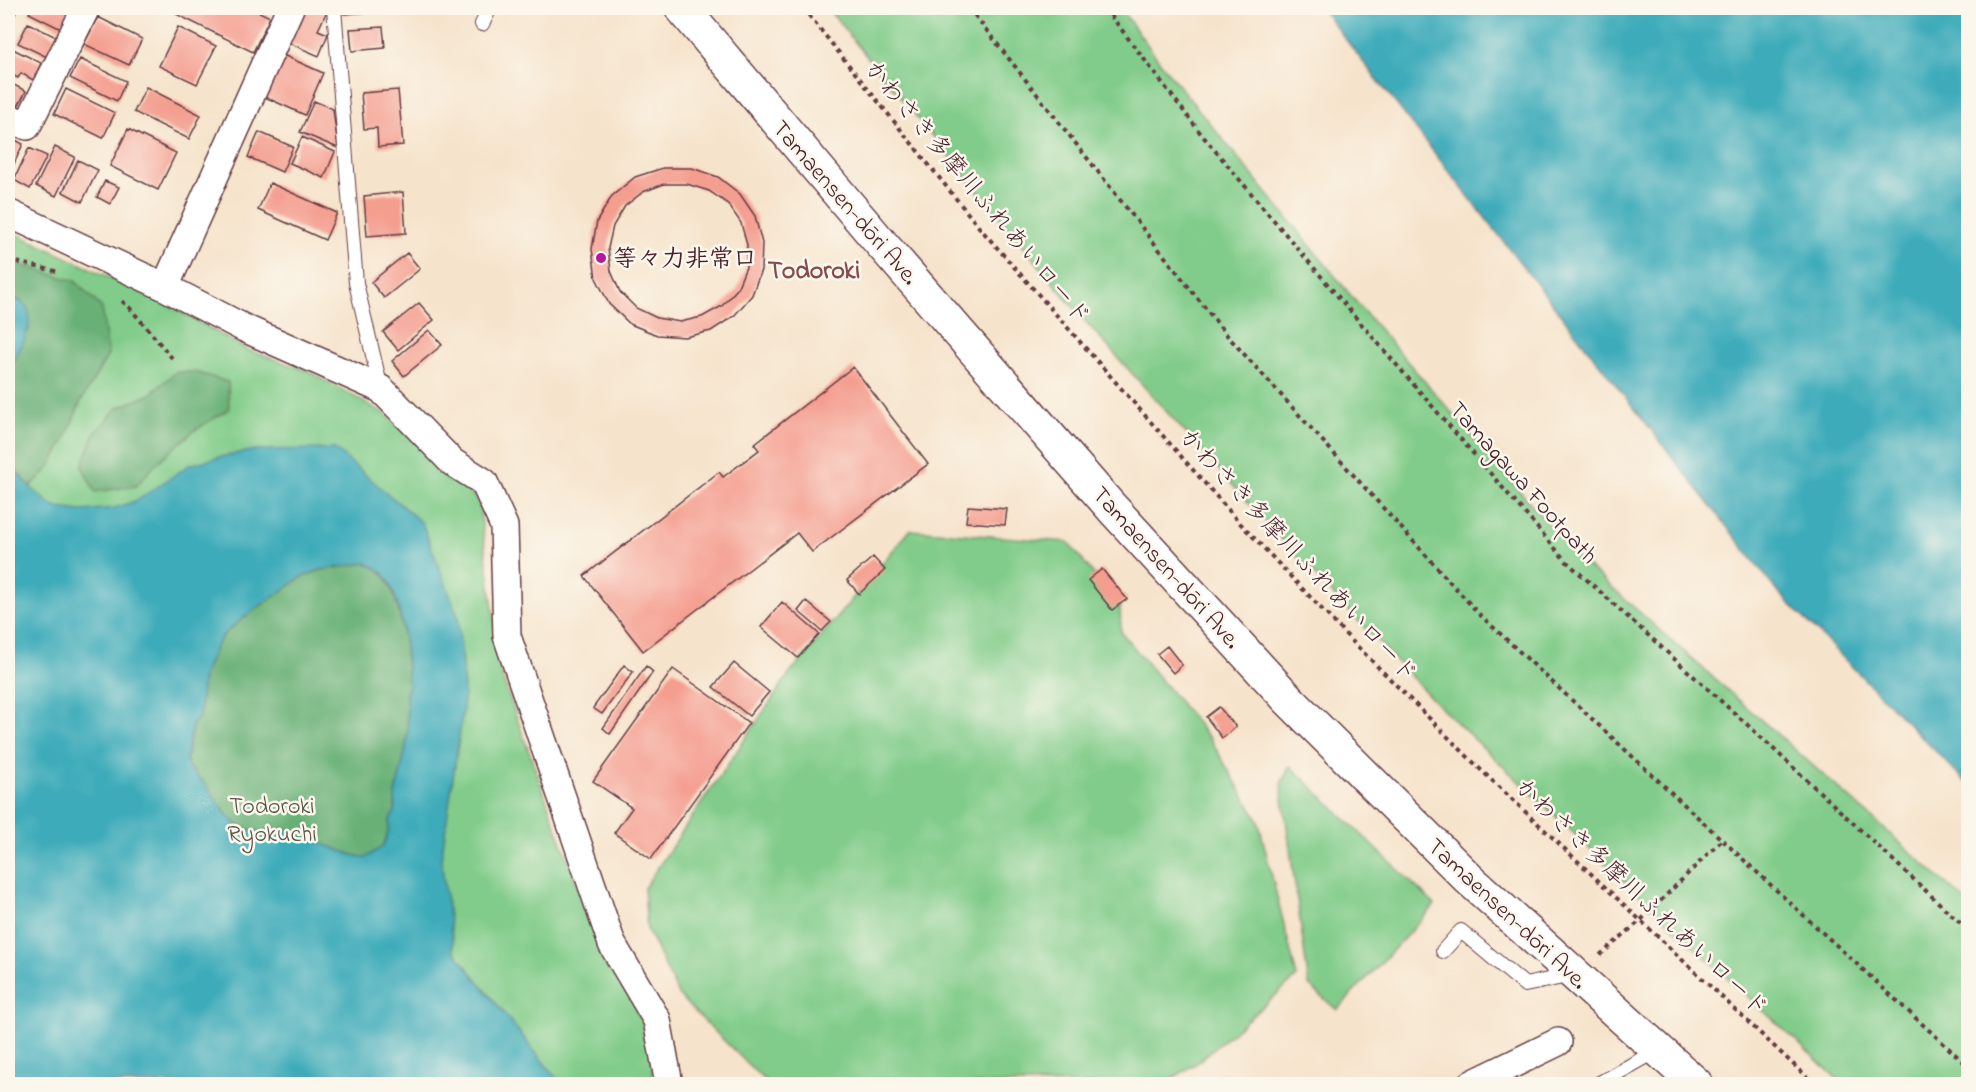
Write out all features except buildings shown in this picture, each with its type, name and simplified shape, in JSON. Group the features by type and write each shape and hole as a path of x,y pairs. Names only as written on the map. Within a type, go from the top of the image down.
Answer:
{"main road":[{"name":"Tamaensen-dōri Ave.","path":"682,8 879,241 1112,508 1281,691 1461,871 1696,1084"}],"street":[{"path":"8,117 27,126 86,8"},
{"path":"165,288 290,8"},
{"path":"8,213 244,328 381,389 452,462 484,482 504,525 507,636 612,944 657,1020 669,1084"},
{"path":"1472,1084 1558,1042"}],"lane":[{"path":"334,8 356,284 381,389"},
{"path":"482,24 490,8"},
{"path":"1443,951 1461,931 1525,985 1574,975"},
{"path":"1598,1084 1658,1050"}],"path":[{"name":"かわさき多摩川ふれあいロード","path":"802,8 978,226 1239,522 1351,640 1449,738 1814,1084"},
{"path":"969,8 1225,333 1479,614 1968,1066"},
{"name":"Tamagawa Footpath","path":"1105,8 1202,135 1566,561 1752,729 1968,930"},
{"path":"8,260 65,273"},
{"path":"121,300 172,358"},
{"path":"1606,951 1640,921 1722,840"}],"green space":[{"path":"827,8 1120,8 1166,70 1366,314 1577,557 1968,903 1968,1084 1843,1084 1691,944 1437,704 1293,552 1084,320"},
{"name":"Todoroki Ryokuchi","path":"8,230 175,308 245,349 308,371 384,413 479,501 502,677 599,945 634,1003 651,1045 654,1084 8,1084"},
{"path":"21,265 75,281 102,308 108,355 81,401 65,440 49,468 30,487 8,458 8,373 29,329 17,299 8,306 8,269"},
{"path":"176,372 195,372 228,382 229,409 195,430 159,461 136,486 95,492 82,466 95,433 117,408 149,395"},
{"path":"910,530 1068,542 1120,607 1121,632 1210,739 1258,820 1297,977 1197,1063 1164,1084 768,1084 679,996 647,929 644,888 787,677"},
{"path":"366,563 380,571 388,582 399,611 406,661 408,732 395,795 395,811 390,820 388,833 383,846 366,858 278,829 261,832 235,823 188,767 186,759 192,725 199,717 203,676 223,635 302,577 321,570"},
{"path":"1290,766 1435,905 1337,1010 1309,985 1281,784"}],"water":[{"path":"1321,8 1968,8 1968,784 1778,592"},
{"path":"17,299 25,305 29,314 29,323 27,334 8,373 8,306"},
{"path":"335,449 422,523 458,616 464,689 463,710 441,860 454,951 561,1084 8,1084 8,458 30,487 49,503 57,508 82,511 115,508 138,500 189,465 256,450","holes":["366,563 382,572 395,596 403,628 408,689 406,694 408,732 395,795 395,811 390,820 383,846 366,858 352,855 284,829 256,832 241,828 227,815 206,785 188,767 186,759 192,725 199,717 203,676 223,635 302,577 321,570"]}],"place":[{"name":"等々力非常口","path":"601,258"}],"district":[{"name":"Todoroki","path":"814,269"}]}
